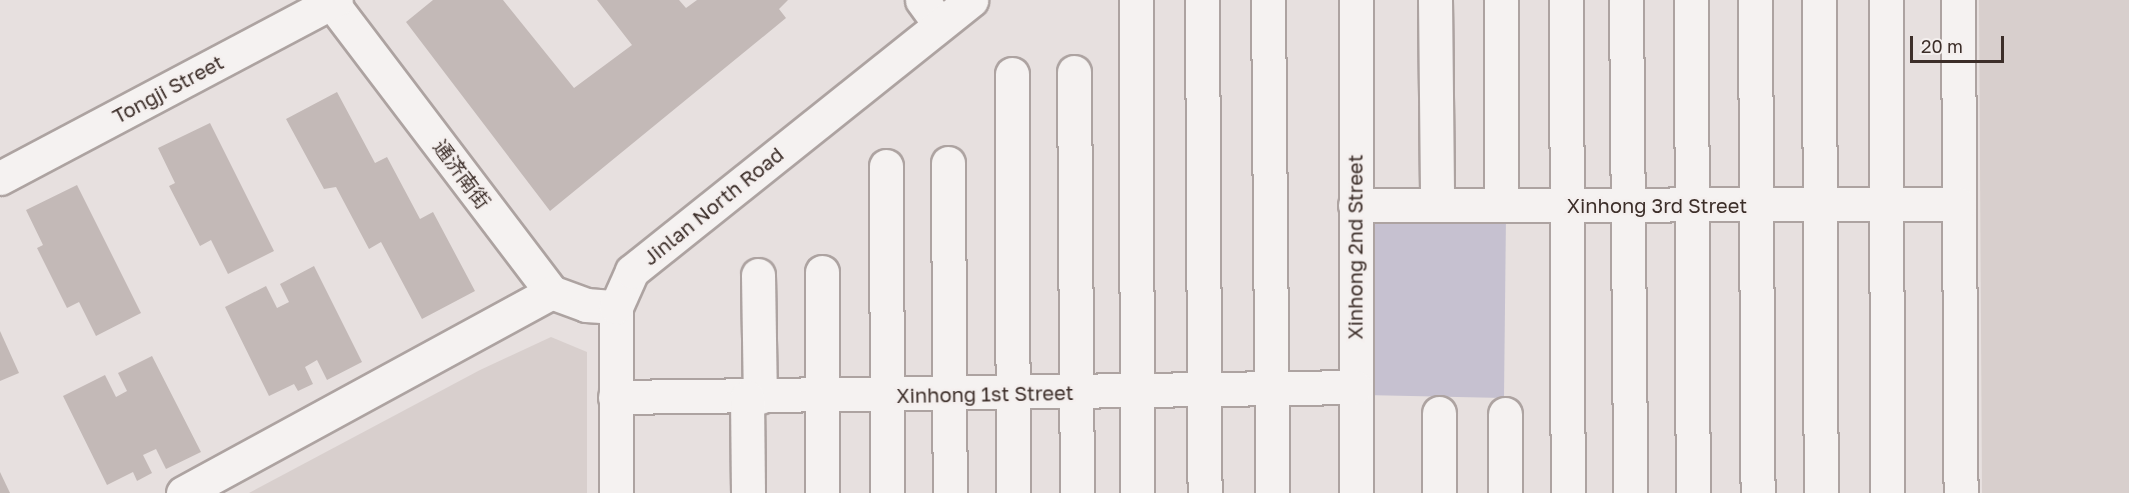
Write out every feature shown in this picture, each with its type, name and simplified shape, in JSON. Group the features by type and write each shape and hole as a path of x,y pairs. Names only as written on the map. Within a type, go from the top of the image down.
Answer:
{"street":[{"name":"Jinlan North Road","path":"616,493 616,307 632,271 931,12 971,0"},
{"path":"1136,0 1137,493"},
{"path":"1202,0 1205,493"},
{"path":"1268,0 1272,493"},
{"name":"Xinhong 2nd Street","path":"1356,0 1356,493"},
{"path":"1435,0 1437,206"},
{"path":"1502,0 1502,205"},
{"path":"1566,0 1568,493"},
{"path":"1626,0 1630,493"},
{"path":"1691,0 1693,493"},
{"path":"1755,0 1758,493"},
{"path":"1819,0 1821,493"},
{"path":"1886,0 1887,493"},
{"path":"1958,0 1961,493"},
{"name":"Tongji Street","path":"0,178 334,2"},
{"name":"通济南街","path":"334,2 551,292"},
{"path":"1074,72 1077,493"},
{"path":"1012,74 1013,493"},
{"path":"948,163 950,493"},
{"path":"886,166 887,493"},
{"name":"Xinhong 3rd Street","path":"1355,206 1959,204"},
{"path":"822,272 822,493"},
{"path":"748,493 758,275"},
{"path":"183,493 551,292 586,305 616,307"},
{"name":"Xinhong 1st Street","path":"615,397 754,397 1355,387"},
{"path":"1439,413 1439,493"},
{"path":"1505,414 1505,493"}],"shaded area":[{"path":"1979,0 2129,0 2129,493 1982,493"},
{"path":"1363,216 1506,216 1504,398 1364,395"},
{"path":"551,337 587,352 587,493 249,493 480,370"}],"building":[{"path":"433,0 503,0 574,88 632,45 597,0 679,0 686,8 697,0 788,0 779,9 786,18 550,211 406,22"},
{"path":"337,92 375,163 387,157 420,219 433,212 475,291 422,319 381,242 369,249 336,187 324,189 286,119"},
{"path":"210,123 274,251 228,274 211,240 200,246 169,186 175,183 158,148"},
{"path":"77,185 141,313 96,336 79,302 67,308 37,248 43,245 26,210"},
{"path":"314,266 362,362 327,380 317,360 305,367 313,384 298,391 294,384 269,396 225,307 266,286 277,308 289,302 280,284"},
{"path":"0,331 19,373 0,381"},
{"path":"152,356 201,452 166,469 156,449 143,455 152,473 137,481 133,472 107,485 63,396 105,375 116,397 127,391 118,373"},
{"path":"0,472 10,493 0,493"}]}
